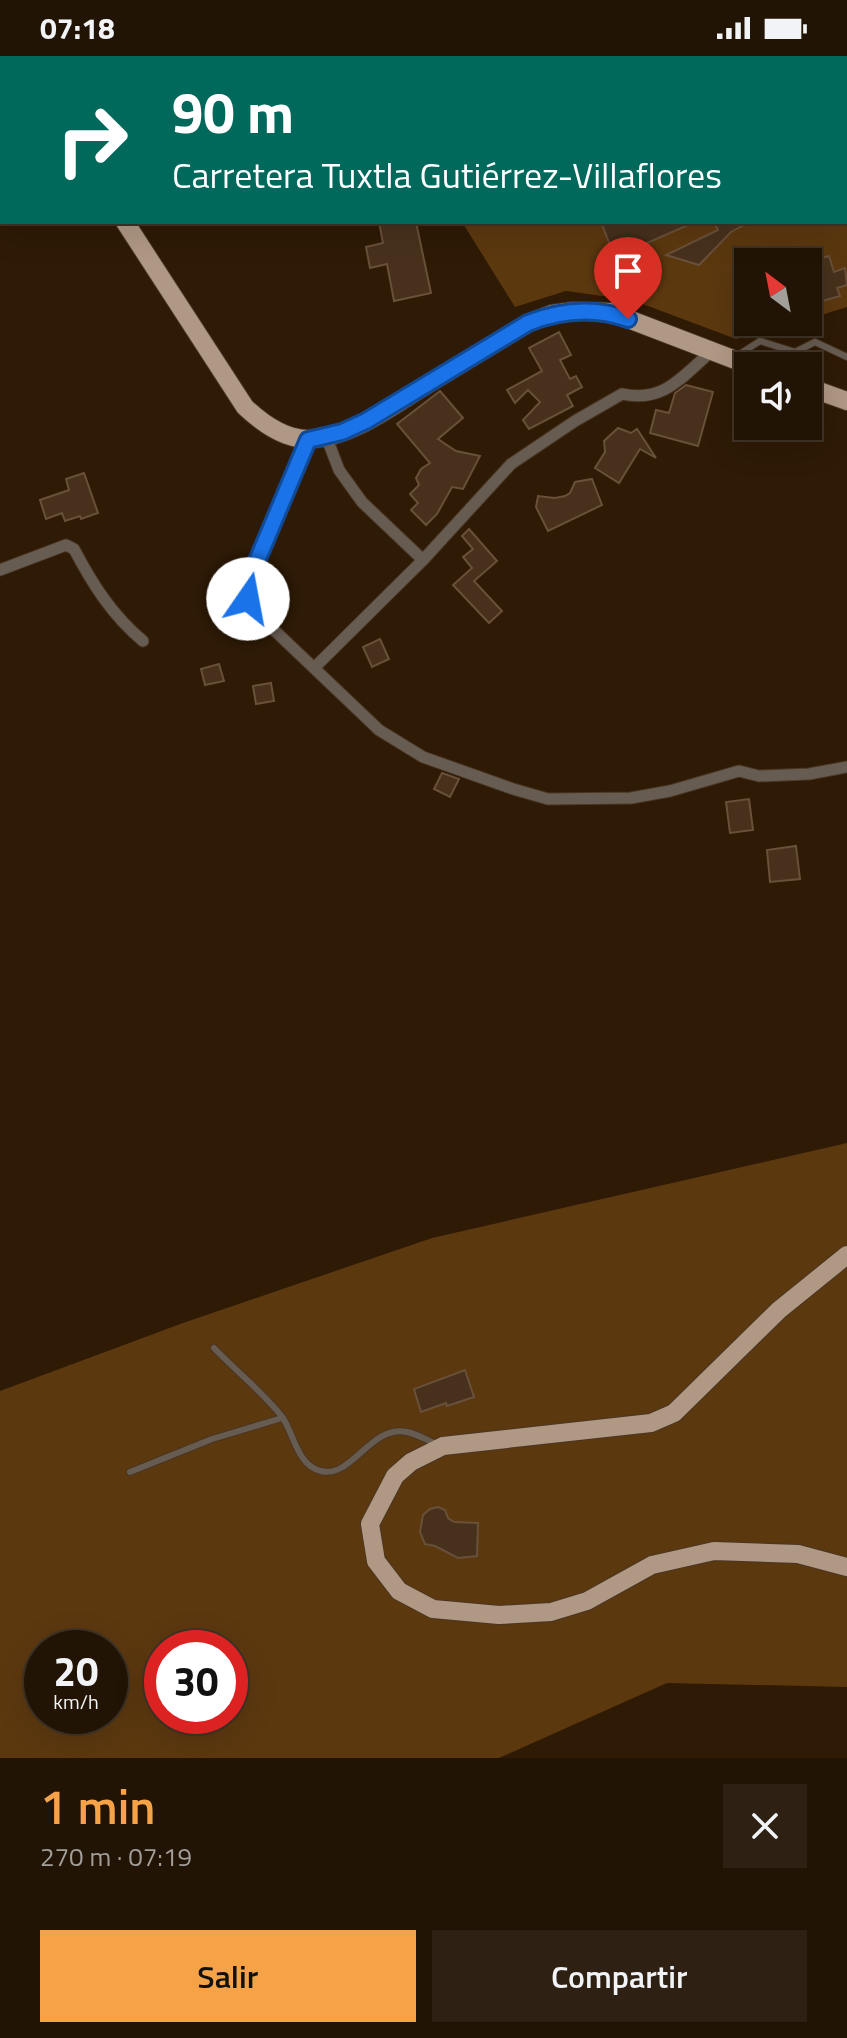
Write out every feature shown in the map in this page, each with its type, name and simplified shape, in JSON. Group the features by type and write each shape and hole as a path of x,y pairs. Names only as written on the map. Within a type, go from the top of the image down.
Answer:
{"main road":[{"path":"126,224 245,407 264,424 290,436 317,438 366,421 528,323 552,314 610,312 732,359"},
{"path":"822,392 847,401"},
{"path":"847,1255 779,1310 674,1413 651,1423 443,1446 411,1462 395,1476 370,1524 376,1561 399,1591 433,1609 499,1615 551,1612 587,1601 652,1565 714,1551 798,1554 847,1567"}],"street":[{"path":"315,667 423,560 511,464 622,394 639,398 660,394 712,351"},
{"path":"317,438 362,502 423,560"},
{"path":"317,438 246,587 254,611 379,730 423,757 548,799 631,798 670,791 739,771 759,776 809,774 847,767"},
{"path":"0,570 66,545 74,549 105,604 121,623 143,641"}],"lane":[{"path":"743,352 760,341 795,352 815,342 847,357"},
{"path":"214,1348 282,1418 305,1460 320,1471 334,1472 380,1437 395,1432 407,1432 443,1446"},
{"path":"130,1472 212,1439 282,1418"}],"shaded area":[{"path":"463,224 847,224 847,307 822,315 822,248 734,248 734,336 747,336 736,339 632,300 566,291 515,307"},
{"path":"847,1143 847,1687 667,1683 499,1758 0,1758 0,1391 183,1323 432,1238"}],"building":[{"path":"379,224 416,224 431,293 394,301 387,264 370,268 366,247 383,243"},
{"path":"602,224 690,224 633,249 635,256 617,263"},
{"path":"715,224 745,224 731,232 699,265 666,255 718,230"},
{"path":"829,256 834,272 845,268 847,285 837,288 840,296 822,301 822,258"},
{"path":"559,332 571,355 560,360 570,379 576,376 582,387 567,395 573,406 529,429 523,420 540,402 528,390 515,403 507,390 542,371 529,348"},
{"path":"686,385 713,392 698,446 650,433 656,410 669,413 675,393"},
{"path":"440,391 463,418 438,439 456,451 480,456 463,489 452,487 437,514 426,525 411,510 418,503 410,494 419,485 416,478 421,469 430,463 397,424"},
{"path":"618,428 631,433 637,429 656,458 640,449 619,483 595,468 605,452 604,441"},
{"path":"84,473 98,513 65,521 62,513 46,519 40,500 69,490 66,479"},
{"path":"592,479 602,505 548,531 536,507 538,496 565,496 575,482"},
{"path":"469,529 497,561 474,581 502,611 489,623 453,585 472,568 463,557 473,549 462,536"},
{"path":"380,639 389,659 372,667 363,647"},
{"path":"219,664 224,681 205,685 201,669"},
{"path":"271,683 274,701 256,704 253,686"},
{"path":"442,773 459,779 450,797 434,789"},
{"path":"749,799 753,830 730,833 726,802"},
{"path":"796,846 800,879 770,882 767,850"},
{"path":"465,1370 474,1397 421,1412 414,1389"},
{"path":"438,1507 445,1510 454,1522 478,1523 477,1556 458,1558 425,1544 420,1532 423,1515"}],"route":[{"path":"248,599 246,587 308,440 342,432 366,421 528,323 552,314 574,311 610,312 628,319"}]}
